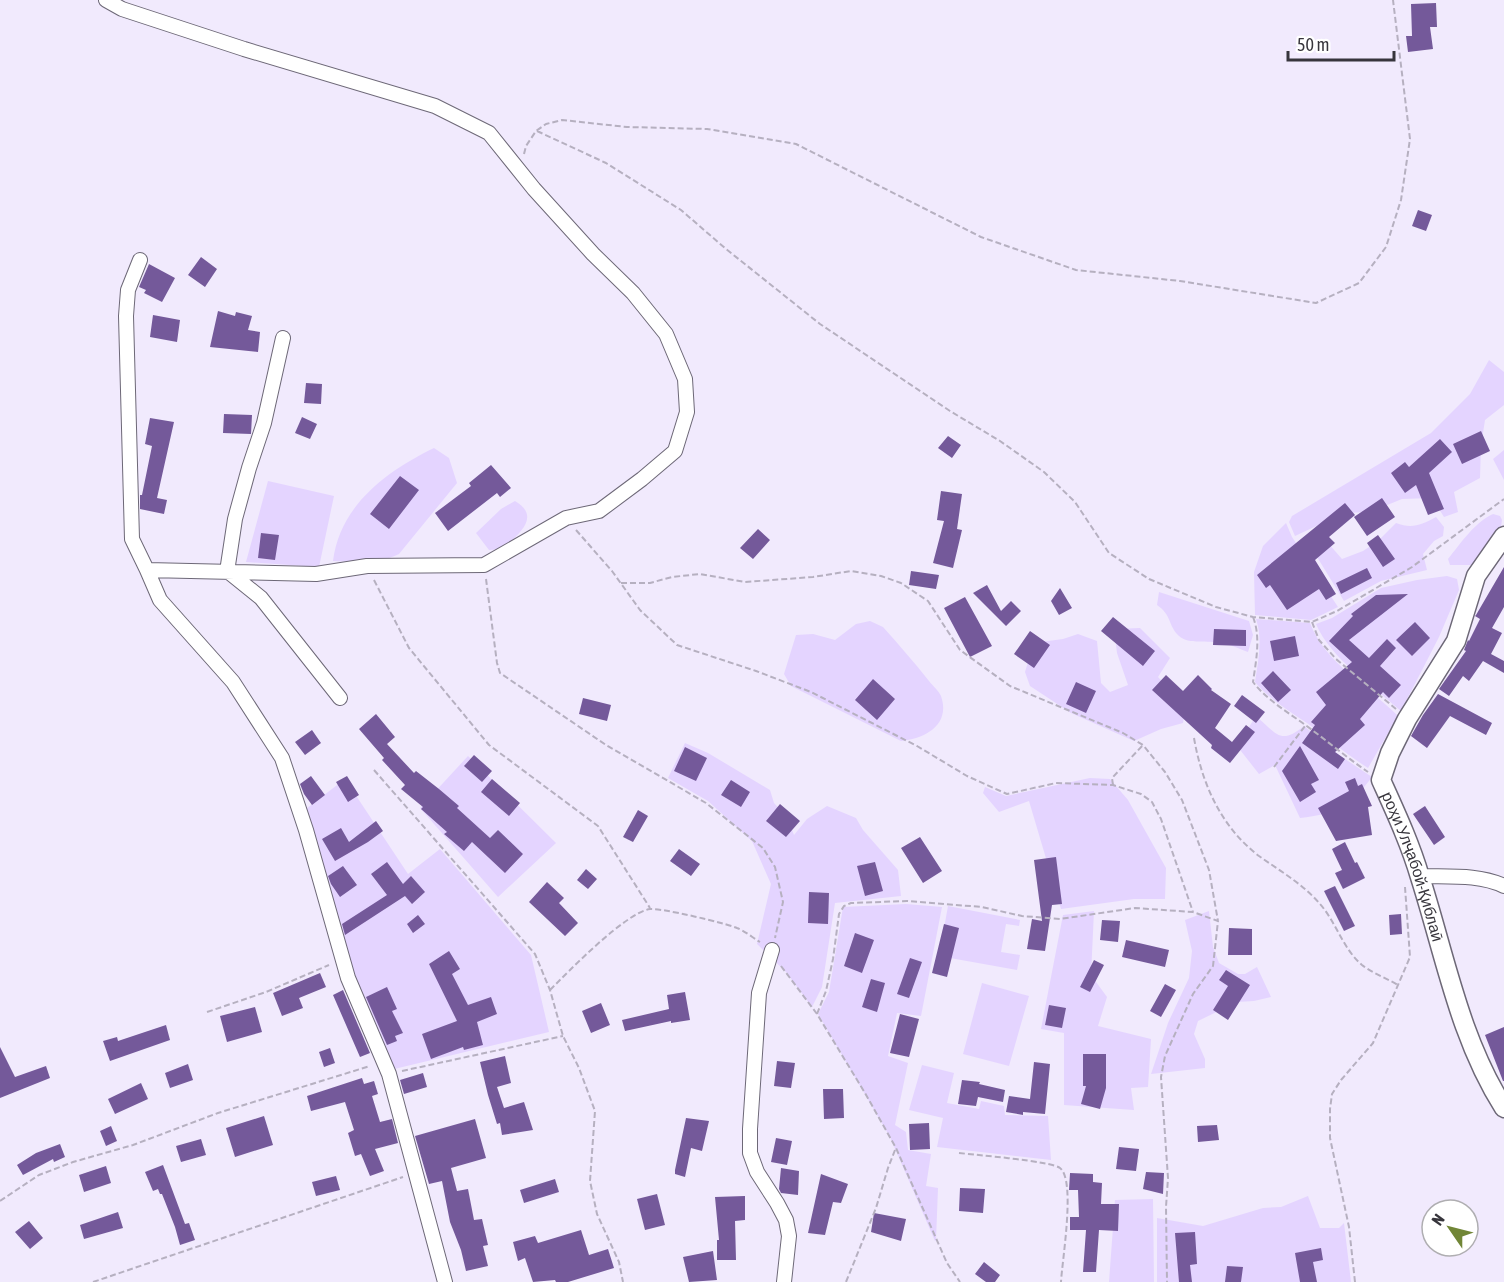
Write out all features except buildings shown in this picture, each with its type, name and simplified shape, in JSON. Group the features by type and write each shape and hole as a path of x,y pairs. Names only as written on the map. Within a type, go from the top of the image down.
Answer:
{"street":[{"path":"106,0 122,9 244,49 435,106 489,134 593,254 633,293 666,334 685,379 687,412 675,451 599,511 566,518 484,565 367,566 316,574 147,570"},
{"path":"140,260 128,290 126,316 132,539 160,600 233,682 282,758 306,830 348,978 386,1068 445,1282"},
{"path":"283,338 264,423 235,519 228,565 230,573 261,598 340,698"},
{"name":"роҳи Улҷабой-Қиблаӣ","path":"1504,536 1476,576 1456,641 1407,719 1390,753 1381,780 1401,825 1412,879 1480,1065 1504,1108"},
{"path":"1412,879 1481,879 1504,886"},
{"path":"772,950 759,993 750,1154 757,1172 786,1220 789,1236 784,1282"}],"path":[{"path":"520,171 526,146 536,131 546,124 562,120 627,127 707,129 796,144 981,237 1076,270 1180,281 1316,303 1359,283 1386,247 1401,200 1410,139 1393,0"},
{"path":"536,131 606,163 681,210 820,324 1044,472 1075,502 1108,553 1149,579 1216,607 1252,617 1312,622 1337,611 1412,567 1504,499"},
{"path":"566,518 612,571 640,610 677,645 811,692 917,746 967,776 1006,794 1056,783 1113,785 1141,794 1152,802 1161,819 1193,912"},
{"path":"484,565 500,673 606,745 706,803 764,848 776,867 783,902 772,950"},
{"path":"367,566 409,648 489,745 598,826 650,909"},
{"path":"620,584 650,583 672,577 700,574 745,582 851,571 881,576 901,583 928,601 960,650 1010,686 1124,733 1143,745 1166,772 1182,800 1209,870 1218,921 1213,966 1193,994 1178,1024 1165,1056 1161,1077 1168,1178 1167,1282"},
{"path":"1252,617 1256,626 1257,655 1253,682 1263,695 1381,780"},
{"path":"1312,622 1319,640 1336,658 1407,719"},
{"path":"1274,767 1306,725"},
{"path":"1194,738 1203,776 1227,824 1244,843 1299,884 1321,905 1348,949 1360,963 1398,985"},
{"path":"1113,785 1112,778 1143,745"},
{"path":"374,770 535,954 550,990 563,1036 579,1068 595,1111 590,1181 597,1214 619,1262 623,1282"},
{"path":"1355,1282 1349,1227 1330,1138 1332,1094 1373,1043 1410,957 1412,879"},
{"path":"818,1014 833,959 839,914 844,906 851,903 907,901 982,907 1022,916 1060,919 1135,908 1193,912 1218,921"},
{"path":"550,990 590,950 630,919 650,909 736,927 772,950 785,972 818,1014 896,1149 942,1253 960,1282"},
{"path":"207,1012 266,992 342,959"},
{"path":"0,1201 39,1175 73,1162 133,1145 218,1113 386,1068 563,1036"},
{"path":"846,1282 876,1208 896,1149"},
{"path":"959,1153 1047,1163 1062,1169 1067,1185 1068,1212 1061,1282"},
{"path":"93,1282 416,1173"}],"shaded area":[{"path":"1489,360 1504,372 1504,405 1485,420 1480,478 1454,492 1458,512 1444,517 1432,498 1402,499 1370,512 1344,513 1295,536 1289,522 1292,516 1431,433 1470,394"},
{"path":"434,448 449,458 457,483 399,554 375,561 333,561 337,541 345,523 368,492 399,467"},
{"path":"1504,450 1504,480 1493,459"},
{"path":"268,481 334,496 319,567 246,562"},
{"path":"515,501 527,513 525,525 503,549 489,550 476,533 501,509"},
{"path":"1493,514 1500,516 1501,527 1476,565 1450,565 1448,559 1463,540 1474,528"},
{"path":"1436,517 1444,527 1443,536 1434,541 1423,554 1427,570 1381,581 1344,601 1314,552 1328,543 1342,559 1363,551 1378,541 1396,523 1407,526 1416,525"},
{"path":"1286,523 1292,537 1338,607 1311,620 1255,615 1254,572 1263,546"},
{"path":"1447,576 1457,579 1459,590 1439,637 1401,711 1331,649 1316,624 1332,618 1381,588"},
{"path":"1159,592 1249,621 1253,635 1248,652 1216,642 1183,639 1157,605"},
{"path":"1256,619 1310,623 1326,650 1337,662 1398,716 1368,768 1279,704 1255,682 1260,642"},
{"path":"870,621 883,627 940,694 943,706 942,715 934,729 927,734 901,741 791,686 784,674 796,635 813,634 835,640 856,624"},
{"path":"1140,628 1170,658 1158,677 1186,706 1183,723 1161,729 1134,741 1071,713 1030,686 1025,672 1032,649 1041,642 1078,634 1097,641 1101,683 1110,692 1128,685 1117,653 1114,629"},
{"path":"1256,716 1278,735 1289,735 1304,726 1339,755 1372,777 1357,795 1341,807 1323,814 1300,818 1275,765 1259,774 1237,746"},
{"path":"685,743 708,753 770,790 774,803 787,817 794,835 807,819 827,806 856,818 863,830 898,870 901,896 835,903 822,987 812,1007 786,972 757,944 771,884 752,841 708,801 668,778"},
{"path":"468,756 556,843 498,897 420,808"},
{"path":"1090,778 1110,779 1128,800 1166,868 1165,899 1134,899 1061,909 1029,801 999,812 983,793 985,787 1006,796"},
{"path":"345,779 408,874 440,849 531,955 549,1032 390,1070 347,963 302,812"},
{"path":"906,904 942,907 921,1016 897,1013 888,1056 908,1063 895,1125 906,1132 908,1150 931,1154 926,1186 938,1188 935,1241 890,1137 818,1014 829,992 843,907"},
{"path":"948,906 1020,920 1019,926 1006,924 1001,952 1020,955 1017,970 939,956"},
{"path":"1094,911 1091,975 1107,997 1098,1026 1151,1039 1148,1087 1131,1088 1134,1110 1064,1105 1064,1033 1041,1029 1063,915"},
{"path":"1209,911 1213,947 1219,963 1238,974 1245,974 1257,967 1271,997 1237,1002 1198,1021 1194,1034 1205,1059 1205,1068 1151,1074 1168,1023 1189,978 1192,951 1185,920"},
{"path":"982,983 1029,996 1009,1066 963,1054"},
{"path":"922,1065 954,1073 947,1103 979,1109 981,1101 1004,1106 1005,1115 1048,1116 1051,1160 937,1147 943,1118 909,1110"},
{"path":"1308,1196 1320,1228 1339,1228 1344,1223 1351,1282 1157,1282 1157,1218 1203,1226 1263,1208 1281,1207"},
{"path":"1153,1199 1154,1282 1109,1282 1115,1200"}]}
